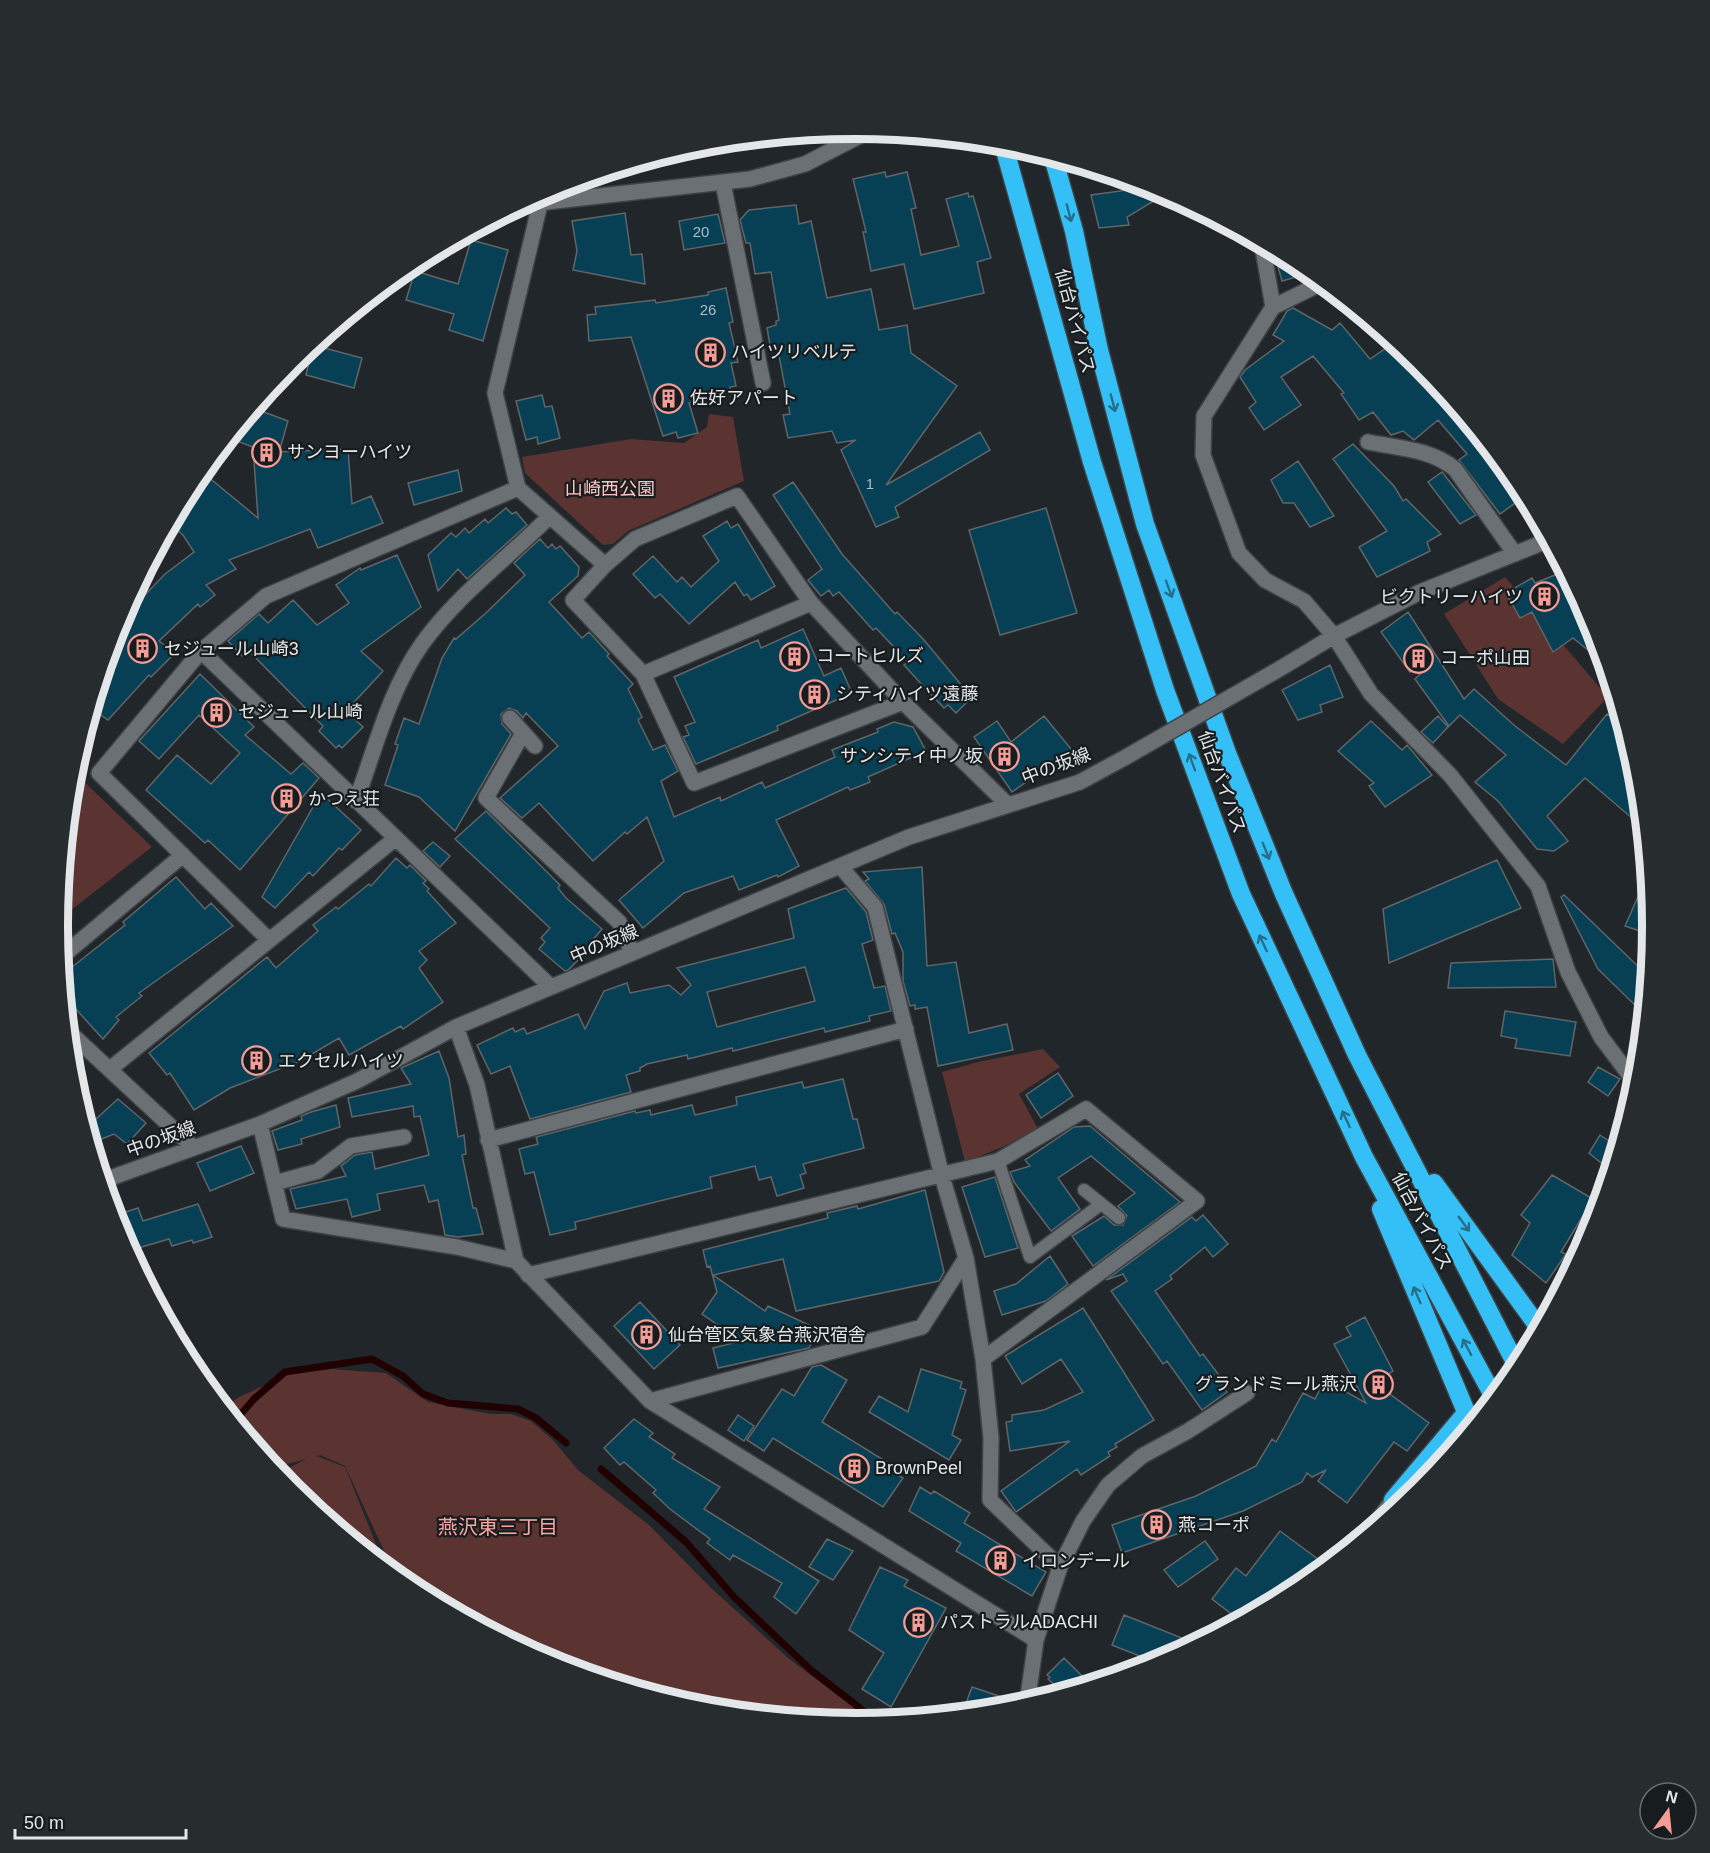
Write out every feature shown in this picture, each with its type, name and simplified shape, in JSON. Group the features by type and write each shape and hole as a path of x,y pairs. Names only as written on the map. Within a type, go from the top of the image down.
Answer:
{"highway":[{"name":"仙台バイパス","path":"1006,154 1092,462 1166,690 1241,894 1364,1157 1491,1391"},
{"name":"仙台バイパス","path":"1055,165 1074,231 1099,350 1145,524 1227,753 1294,916 1357,1055 1513,1359"},
{"path":"1404,1143 1535,1323"},
{"path":"1364,1157 1383,1215 1470,1418"},
{"path":"1393,1500 1465,1425"}],"street":[{"path":"544,204 750,179 805,164 853,139"},
{"path":"723,183 764,383"},
{"path":"540,205 495,393 518,488 604,565"},
{"path":"1264,254 1273,307"},
{"path":"1314,287 1273,307 1204,416 1203,455 1239,553 1265,580 1304,601 1334,636 1371,694 1450,775 1538,886 1568,972 1596,1028 1628,1073"},
{"path":"1368,442 1443,459 1455,469 1515,554"},
{"path":"268,939 99,773 201,651 266,596 518,488"},
{"path":"903,702 694,783 642,674 573,600 604,565 635,539 737,496 811,603 903,702 1008,805"},
{"path":"356,801 401,682 422,645 448,611 549,517"},
{"path":"1334,636 1419,592 1542,543"},
{"path":"642,674 811,603"},
{"name":"中の坂線","path":"109,1179 260,1124 357,1081 456,1027 909,837 1080,782 1334,636"},
{"path":"201,651 551,987"},
{"path":"510,718 535,746"},
{"path":"523,733 486,798 619,922 632,954"},
{"path":"110,1069 268,939 396,838"},
{"path":"68,951 183,855"},
{"path":"840,866 875,907 942,1176 966,1258 983,1359 991,1438 990,1500 1060,1567"},
{"path":"456,1027 477,1084 516,1261 528,1275 650,1401 1036,1640"},
{"path":"488,1140 906,1029"},
{"path":"76,1038 194,1148"},
{"path":"528,1275 998,1161 1086,1109 1197,1201 983,1359"},
{"path":"260,1124 283,1219 457,1247 516,1261"},
{"path":"275,1183 318,1172 351,1146 404,1137"},
{"path":"650,1401 922,1327 966,1258"},
{"path":"1028,1694 1036,1640 1060,1567 1083,1521 1108,1485 1142,1456 1188,1431 1247,1393"},
{"path":"1391,1503 1393,1500"}],"lane":[{"path":"998,1161 1030,1257 1100,1205"},
{"path":"1084,1190 1119,1218"}],"green space":[{"name":"山崎西公園","path":"709,414 733,417 744,481 628,531 613,544 603,545 525,473 522,457 631,439 684,443 707,427"},
{"path":"1505,577 1608,697 1563,744 1498,699 1444,614"},
{"path":"82,779 152,847 68,912 74,824"},
{"path":"1043,1049 1060,1067 1019,1094 1038,1129 1005,1146 965,1162 942,1072"},
{"path":"331,1369 386,1373 428,1402 491,1414 511,1414 531,1421 553,1440 578,1470 649,1525 710,1587 787,1657 862,1714 803,1712 752,1707 701,1699 651,1687 554,1654 507,1633 461,1608 388,1560 345,1466 320,1455 317,1456 345,1467 380,1554 336,1519 285,1470 306,1459 281,1465 228,1404 291,1373"}],"building":[{"path":"885,172 886,177 907,172 916,208 911,209 921,255 959,246 946,199 968,193 969,197 973,196 991,258 977,262 984,293 914,309 904,264 871,271 863,232 866,232 853,179"},
{"path":"1127,188 1157,199 1127,217 1129,225 1099,228 1091,195 1128,190"},
{"path":"796,205 799,224 811,221 827,298 871,289 879,330 907,325 911,353 957,386 886,485 980,432 990,450 895,507 899,517 876,527 841,450 856,440 837,443 832,431 788,438 783,415 790,414 778,350 771,351 767,328 776,325 776,321 779,320 771,272 755,274 750,243 746,243 740,220 749,210"},
{"path":"625,213 631,255 642,254 645,284 573,270 577,251 572,221"},
{"path":"718,214 725,243 684,250 679,221"},
{"path":"471,240 508,250 483,341 449,330 454,314 406,300 414,274 417,272 458,284"},
{"path":"1277,262 1299,276 1282,281"},
{"path":"726,288 733,322 729,323 738,362 731,363 736,386 730,387 731,393 689,403 698,433 678,438 676,432 663,436 631,337 589,341 587,315 596,314 595,307 655,300 656,303 708,295 708,292"},
{"path":"1293,308 1332,330 1340,323 1370,359 1388,347 1447,407 1480,447 1518,501 1500,514 1459,460 1467,454 1438,420 1414,440 1403,431 1391,435 1373,412 1359,420 1341,394 1344,393 1313,356 1281,377 1301,405 1264,430 1249,408 1256,402 1240,377 1245,370 1284,341 1273,335 1287,311"},
{"path":"322,347 362,358 354,388 306,375 310,359"},
{"path":"542,395 545,407 552,406 560,438 538,444 537,437 526,440 516,401"},
{"path":"260,411 288,421 279,452 348,449 352,504 371,496 383,523 318,548 310,529 229,560 236,569 206,585 215,595 200,607 198,604 159,641 175,653 151,677 149,675 108,720 97,712 127,625 137,603 165,574 194,552 183,535 176,529 208,477 258,518 253,447 235,440"},
{"path":"1353,444 1394,486 1403,501 1406,499 1441,534 1427,542 1430,551 1377,577 1359,547 1387,531 1333,459"},
{"path":"1298,461 1334,516 1310,527 1294,503 1283,503 1271,480"},
{"path":"458,470 462,491 414,505 408,483"},
{"path":"1442,472 1476,515 1460,524 1428,482"},
{"path":"793,482 842,554 895,614 897,612 924,640 963,687 961,689 965,693 963,696 968,701 956,713 948,705 944,708 904,665 908,662 876,628 873,630 839,592 833,596 829,590 821,596 808,580 822,569 773,495"},
{"path":"506,508 512,514 516,512 527,525 467,579 458,569 438,591 428,555 451,533 456,537 465,528 469,533 485,519 488,523"},
{"path":"1046,508 1077,613 1000,635 969,530"},
{"path":"727,521 731,528 738,524 775,586 751,600 747,594 744,596 735,582 689,624 660,594 655,598 633,574 653,556 677,582 682,577 691,587 719,561 703,536"},
{"path":"540,539 548,548 552,544 556,549 560,546 579,567 578,576 549,602 582,638 589,632 633,684 628,689 642,717 638,720 653,750 665,745 678,771 661,781 674,817 720,797 721,801 762,782 765,788 835,757 832,750 878,732 877,729 894,722 913,727 926,751 868,777 870,782 850,790 848,787 776,820 799,866 778,877 777,875 739,890 733,876 684,893 643,928 619,900 664,861 647,817 627,834 625,832 593,861 539,803 522,818 500,798 558,746 526,713 523,718 517,711 509,708 501,714 502,724 511,734 455,831 419,797 385,785 398,745 395,744 404,718 419,724 442,658 454,638 456,639 487,612 525,575 514,563"},
{"path":"397,555 421,607 361,651 383,671 346,711 363,727 342,748 339,745 336,748 319,731 323,726 248,650 242,656 228,641 259,614 268,623 293,600 317,625 349,603 336,585 360,568 361,570"},
{"path":"1559,574 1594,655 1573,638 1553,652 1532,612 1520,618 1506,593 1532,578 1535,583"},
{"path":"1408,612 1464,699 1474,689 1515,726 1566,765 1607,714 1615,718 1634,815 1632,818 1585,778 1547,816 1568,841 1554,851 1537,849 1498,801 1475,782 1506,755 1460,715 1449,726 1415,679 1431,664 1410,672 1381,632"},
{"path":"803,629 824,676 841,668 852,693 777,726 778,730 696,764 683,737 689,735 685,726 695,722 674,677 758,640 761,648"},
{"path":"1330,665 1343,697 1320,705 1322,712 1298,720 1282,690"},
{"path":"200,674 254,727 245,735 291,774 303,763 319,778 240,870 208,840 205,843 146,790 177,755 211,784 240,753 199,715 159,759 139,741"},
{"path":"1044,716 1076,755 1055,771 1050,765 1012,792 974,737 997,721 1011,742"},
{"path":"1438,716 1448,727 1433,743 1421,732"},
{"path":"1371,721 1402,750 1407,745 1432,775 1385,807 1369,786 1374,783 1338,751"},
{"path":"321,793 361,830 342,850 339,848 313,876 309,872 275,908 262,897"},
{"path":"486,811 560,885 558,888 566,898 602,929 586,948 588,950 568,970 565,971 539,949 545,942 541,938 550,928 455,839"},
{"path":"433,842 450,856 440,867 423,851"},
{"path":"396,858 407,868 410,865 426,881 423,883 429,889 427,891 456,923 419,951 427,960 419,968 443,1002 403,1029 401,1026 349,1055 339,1038 300,1061 230,1088 194,1110 170,1073 167,1075 149,1053 267,957 276,968 318,931 313,925 336,907 338,909 369,884 371,886"},
{"path":"1497,860 1521,908 1389,963 1383,909"},
{"path":"922,867 927,966 956,962 969,1033 1007,1024 1013,1050 938,1066 927,1007 915,1009 915,1005 910,1006 903,981 903,952 895,933 892,934 884,904 865,881 869,879 863,872"},
{"path":"176,877 205,909 211,903 233,926 139,993 142,996 116,1017 119,1020 103,1039 72,1004 69,970 125,925 123,922"},
{"path":"846,888 866,912 873,940 862,944 874,988 885,986 891,1011 869,1016 870,1021 825,1032 824,1028 733,1051 732,1048 688,1059 687,1055 647,1064 640,1068 640,1071 626,1075 631,1092 530,1119 510,1066 491,1074 477,1045 513,1028 515,1032 524,1028 527,1034 578,1014 585,1029 604,991 627,983 630,993 669,985 681,995 691,985 677,968 794,938 788,909","holes":["805,967 815,1001 717,1027 707,992"]},
{"path":"1641,889 1642,932 1625,926"},
{"path":"1564,895 1641,969 1638,1008 1598,969 1561,897"},
{"path":"1553,959 1556,987 1448,988 1451,963"},
{"path":"1505,1011 1576,1022 1570,1056 1515,1048 1517,1039 1501,1036"},
{"path":"439,1051 449,1078 458,1137 464,1135 466,1154 462,1155 473,1208 476,1208 483,1234 458,1237 445,1235 438,1200 429,1202 424,1185 377,1194 380,1210 352,1217 347,1199 296,1209 290,1189 346,1176 341,1166 355,1155 372,1152 375,1169 429,1155 420,1116 414,1117 413,1106 352,1117 348,1098 411,1084 401,1068"},
{"path":"1598,1067 1620,1079 1608,1096 1588,1082"},
{"path":"1058,1073 1073,1096 1041,1118 1026,1095"},
{"path":"843,1079 853,1119 857,1119 864,1148 803,1164 806,1173 800,1175 804,1188 777,1196 771,1177 759,1180 755,1166 710,1177 712,1188 575,1222 576,1229 550,1235 534,1172 525,1174 519,1149 538,1144 536,1137 635,1111 636,1113 650,1110 651,1115 692,1105 695,1115 737,1105 736,1097 802,1082 804,1088"},
{"path":"118,1099 146,1123 127,1144 114,1134 97,1141 92,1122"},
{"path":"336,1105 340,1127 301,1139 302,1144 278,1150 272,1131 302,1120 301,1116"},
{"path":"1090,1126 1180,1202 1093,1266 1072,1236 1104,1216 1114,1225 1123,1225 1127,1216 1118,1206 1135,1193 1091,1156 1058,1178 1080,1209 1051,1231 1014,1182 1010,1172 1030,1166 1025,1160 1074,1127"},
{"path":"1600,1135 1612,1143 1605,1166 1589,1153"},
{"path":"241,1146 254,1173 210,1191 197,1163"},
{"path":"1552,1175 1593,1199 1561,1252 1566,1254 1546,1283 1512,1255 1530,1223 1521,1215"},
{"path":"995,1177 1018,1248 985,1257 962,1187"},
{"path":"925,1190 944,1272 939,1281 796,1311 783,1259 713,1275 765,1311 768,1306 818,1329 809,1348 718,1368 713,1348 741,1341 702,1314 717,1292 703,1250 828,1218 827,1213 857,1206 858,1209"},
{"path":"198,1204 212,1237 172,1246 169,1239 137,1248 121,1213 138,1208 143,1221"},
{"path":"1203,1215 1228,1244 1213,1257 1205,1247 1170,1276 1172,1279 1155,1291 1200,1356 1203,1354 1225,1383 1222,1385 1227,1392 1202,1410 1167,1361 1163,1364 1111,1291 1127,1281 1123,1274 1106,1280 1192,1217 1196,1221"},
{"path":"1050,1256 1068,1284 1046,1301 1002,1315 994,1291 1016,1284"},
{"name":"仙台管区気象台燕沢宿舎","path":"640,1302 680,1345 654,1369 614,1326"},
{"path":"1083,1308 1154,1420 1115,1444 1117,1447 1108,1452 1110,1456 1081,1475 1077,1469 1016,1512 1001,1491 1070,1441 1010,1451 1006,1422 1012,1421 1012,1415 1044,1410 1083,1392 1061,1359 1022,1384 1005,1356"},
{"path":"1365,1317 1393,1371 1375,1383 1429,1423 1407,1451 1394,1442 1347,1503 1318,1481 1326,1470 1312,1477 1307,1473 1302,1482 1243,1511 1122,1553 1112,1525 1196,1496 1256,1466 1272,1439 1276,1442 1303,1393 1315,1399 1325,1380 1366,1403 1334,1344 1351,1336 1346,1327"},
{"path":"821,1365 847,1380 822,1422 890,1464 888,1469 903,1478 883,1507 773,1438 764,1451 747,1440 782,1389 794,1396 812,1367"},
{"path":"921,1369 962,1382 960,1388 966,1390 952,1435 961,1440 949,1460 869,1412 879,1396 908,1412"},
{"path":"738,1415 754,1426 744,1441 728,1430"},
{"path":"634,1419 653,1433 649,1437 675,1454 672,1458 720,1487 704,1509 819,1581 796,1614 774,1597 782,1583 733,1555 730,1560 707,1543 710,1539 670,1509 653,1493 656,1490 624,1462 620,1465 604,1448"},
{"path":"920,1487 931,1494 934,1491 970,1513 964,1523 1046,1572 1032,1596 956,1551 961,1543 909,1511"},
{"path":"1280,1531 1319,1560 1293,1581 1234,1616 1212,1599 1236,1568 1246,1576"},
{"path":"827,1539 853,1551 833,1580 809,1567"},
{"path":"1205,1541 1218,1559 1178,1587 1164,1570"},
{"path":"880,1567 908,1580 904,1586 946,1608 891,1707 862,1689 884,1653 849,1630"},
{"path":"1124,1615 1187,1640 1145,1658 1112,1645"},
{"path":"1064,1658 1085,1679 1058,1687 1048,1679 1050,1677 1047,1675"},
{"path":"972,1687 1008,1699 965,1706"}],"waterway":[{"path":"239,1417 254,1399 285,1372 372,1359 403,1376 423,1394 448,1403 518,1409 536,1418 566,1443"},
{"path":"601,1469 686,1542 734,1597 811,1670 870,1713"}],"place":[{"name":"ハイツリベルテ","path":"710,352"},
{"name":"佐好アパート","path":"669,398"},
{"name":"サンヨーハイツ","path":"266,452"},
{"name":"ビクトリーハイツ","path":"1544,597"},
{"name":"セジュール山崎3","path":"143,649"},
{"name":"コートヒルズ","path":"795,656"},
{"name":"コーポ山田","path":"1419,658"},
{"name":"シティハイツ遠藤","path":"815,694"},
{"name":"セジュール山崎","path":"217,712"},
{"name":"サンシティ中ノ坂","path":"1004,756"},
{"name":"かつえ荘","path":"287,799"},
{"name":"エクセルハイツ","path":"257,1061"},
{"name":"仙台管区気象台燕沢宿舎","path":"647,1335"},
{"name":"グランドミール燕沢","path":"1378,1384"},
{"name":"BrownPeel","path":"854,1468"},
{"name":"燕コーポ","path":"1157,1525"},
{"name":"イロンデール","path":"1001,1561"},
{"name":"パストラルADACHI","path":"919,1622"}],"district":[{"name":"燕沢東三丁目","path":"498,1527"}]}
